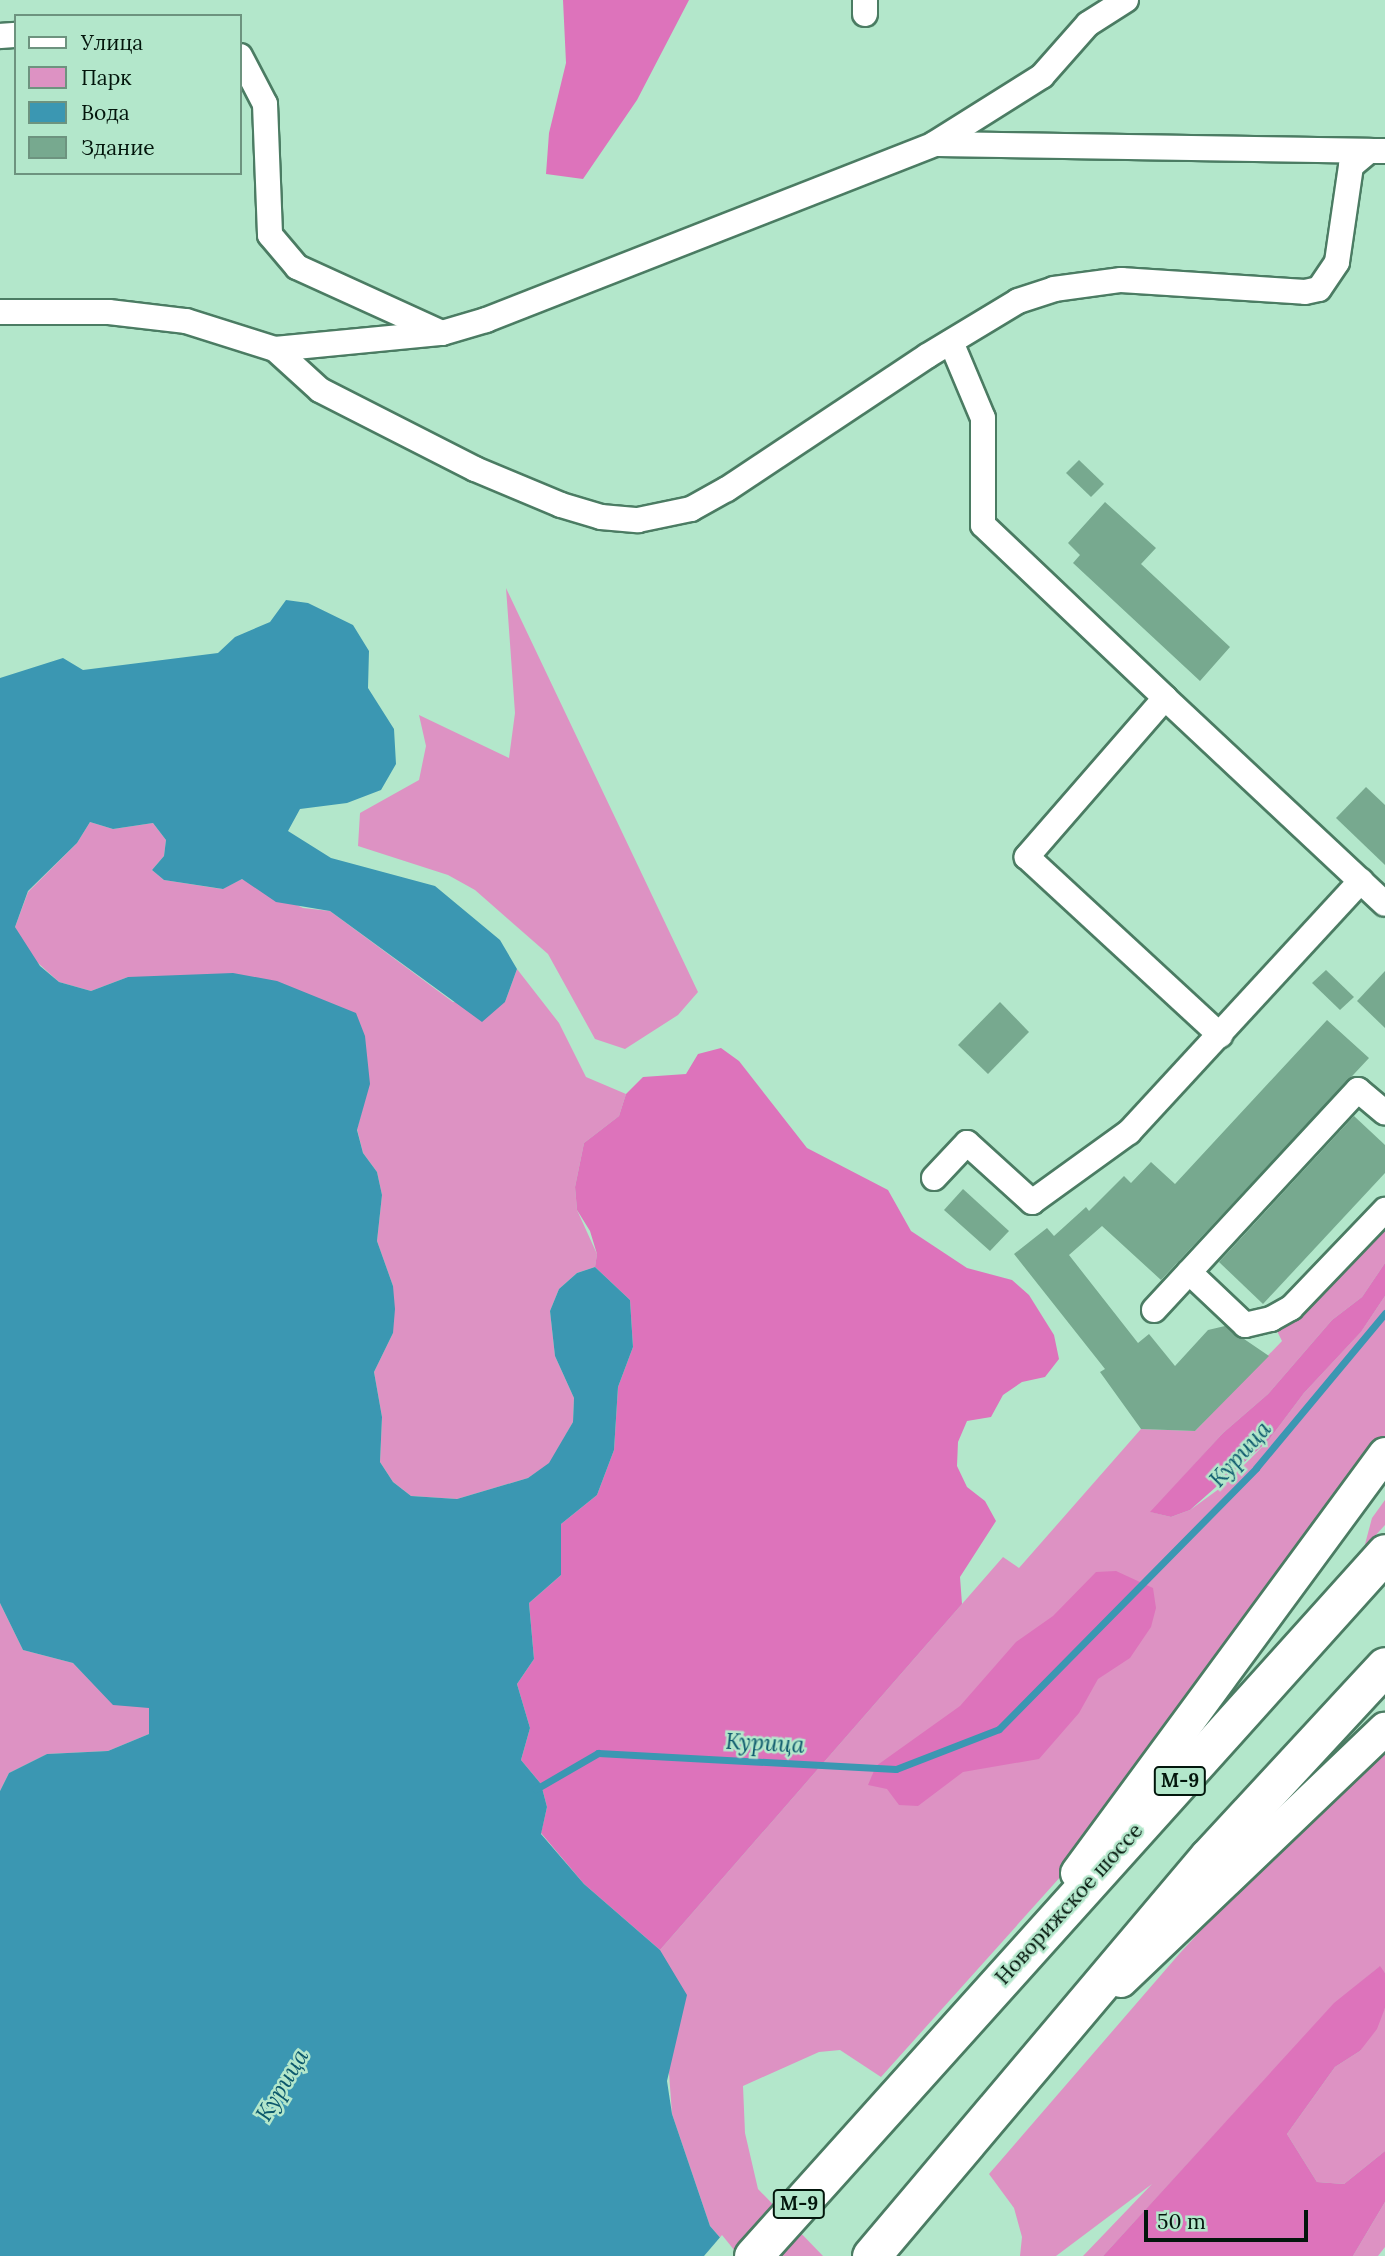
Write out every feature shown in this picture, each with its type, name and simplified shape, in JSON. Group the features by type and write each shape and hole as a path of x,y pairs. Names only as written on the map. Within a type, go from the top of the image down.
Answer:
{"highway":[{"name":"Новорижское шоссе","path":"753,2256 1385,1553"},
{"path":"871,2256 1208,1857 1385,1666"}],"main road":[{"name":"М-9","path":"974,2009 1187,1729 1296,1571 1385,1454"},
{"path":"1038,2059 1385,1729"}],"street":[{"path":"0,312 109,312 186,321 275,349 442,333 486,320 934,144 1042,76 1088,24 1126,0"},
{"path":"242,60 265,104 270,235 297,267 442,333"},
{"path":"934,144 1377,151"},
{"path":"275,349 320,390 475,468 561,505 601,517 638,520 691,509 727,489 1018,301 1054,289 1121,280 1305,292 1320,289 1337,262 1351,166 1377,151"},
{"path":"951,342 983,418 979,513 983,525 1385,904"},
{"path":"1165,698 1027,857 1220,1035"},
{"path":"934,1178 967,1143 1032,1202 1129,1132 1361,881"},
{"path":"1154,1310 1358,1090 1385,1113"},
{"path":"1189,1272 1245,1325 1271,1319 1291,1308 1385,1210"}],"green space":[{"path":"506,588 698,992 678,1015 625,1049 595,1039 548,954 475,890 448,875 358,846 360,813 419,780 426,746 419,715 509,758 515,713"},
{"path":"90,822 113,829 153,823 166,840 164,856 152,870 164,880 222,889 242,879 303,908 330,911 453,1002 505,1002 517,969 559,1023 586,1077 626,1094 619,1116 584,1143 575,1187 577,1210 597,1254 595,1267 577,1273 559,1289 550,1311 555,1356 574,1398 573,1422 550,1463 528,1478 457,1499 411,1496 393,1482 380,1462 382,1417 374,1372 393,1333 393,1286 377,1241 382,1195 377,1172 363,1153 357,1129 363,1107 162,978 128,977 91,991 59,982 28,954 15,927 28,892 77,843"},
{"path":"1385,1218 1385,1263 1362,1297 1332,1320 1268,1394 1223,1433 1151,1512 1171,1517 1190,1510 1223,1486 1268,1441 1304,1393 1361,1332 1385,1296 1385,1436 1312,1526 1071,1865 881,2077 840,2050 819,2052 743,2086 745,2133 758,2189 823,2256 736,2256 710,2226 672,2114 660,1950 1003,1557 1019,1568 1141,1429 1195,1431 1282,1341 1275,1327"},
{"path":"1385,1500 1385,1525 1364,1548 1372,1518"},
{"path":"0,1603 23,1650 73,1663 113,1704 149,1707 149,1734 108,1751 47,1754 9,1773 0,1791"},
{"path":"1385,1744 1385,1973 1379,1967 1334,2004 1103,2256 1083,2256 1152,2184 1056,2256 1020,2256 1022,2237 1014,2208 989,2174 1180,1953 1270,1856"},
{"path":"1385,2008 1385,2151 1344,2184 1317,2182 1287,2134 1335,2067 1360,2051"},
{"path":"1385,2202 1385,2247 1378,2256 1353,2256"}],"shaded area":[{"path":"563,0 689,0 637,100 583,179 546,174 549,133 566,63"},
{"path":"721,1048 739,1061 807,1148 888,1190 911,1231 967,1268 1012,1280 1029,1295 1054,1335 1059,1359 1045,1377 1022,1382 1003,1395 991,1417 967,1421 958,1442 957,1466 967,1487 985,1501 996,1521 960,1577 962,1604 660,1950 584,1884 541,1833 547,1807 541,1784 521,1760 530,1728 517,1684 534,1659 529,1603 561,1575 561,1524 597,1495 614,1450 618,1387 633,1347 630,1300 595,1267 597,1254 590,1231 577,1210 575,1187 584,1143 619,1116 626,1094 643,1077 686,1074 698,1054"},
{"path":"1385,1263 1385,1296 1361,1332 1304,1393 1268,1441 1190,1510 1171,1517 1150,1512 1223,1433 1268,1394 1332,1320 1362,1297"},
{"path":"1116,1571 1153,1588 1156,1608 1151,1627 1130,1658 1098,1679 1079,1713 1039,1759 963,1772 918,1806 899,1805 887,1789 868,1785 876,1766 960,1706 1016,1642 1053,1616 1096,1572"},
{"path":"1380,1966 1385,1973 1385,2008 1377,2029 1360,2051 1335,2067 1287,2134 1317,2182 1344,2184 1385,2151 1385,2202 1353,2256 1103,2256 1334,2003"}],"water":[{"path":"286,600 308,603 353,625 369,651 368,688 394,729 396,764 381,790 347,803 300,809 288,831 331,858 435,886 500,940 517,969 505,1002 482,1022 330,911 276,902 242,879 223,889 164,880 152,870 164,856 166,840 153,823 113,829 90,822 77,843 28,891 15,927 40,966 59,982 91,991 128,977 233,973 277,981 356,1013 365,1036 370,1084 357,1130 363,1153 377,1172 382,1195 377,1241 393,1286 395,1309 393,1333 374,1372 382,1417 380,1462 393,1482 411,1496 457,1499 528,1478 549,1463 573,1422 574,1398 555,1356 550,1311 559,1289 577,1273 595,1267 630,1300 633,1347 618,1387 614,1450 597,1495 561,1524 561,1575 529,1603 534,1659 517,1684 530,1728 521,1760 541,1784 547,1807 541,1834 584,1884 660,1950 687,1995 667,2081 672,2114 710,2226 736,2256 0,2256 0,1791 9,1773 47,1754 108,1751 149,1734 149,1708 113,1705 73,1663 23,1650 0,1603 0,678 63,658 83,670 218,653 235,637 270,622"}],"pier":[{"path":"722,2235 739,2256 704,2256"}],"building":[{"path":"1079,460 1104,484 1091,497 1066,473"},
{"path":"1105,502 1156,548 1141,564 1230,647 1200,681 1073,563 1080,555 1068,543"},
{"path":"1366,787 1385,805 1385,865 1336,818"},
{"path":"1326,970 1354,997 1340,1010 1312,983"},
{"path":"1385,971 1385,1028 1357,1001"},
{"path":"1000,1002 1029,1032 988,1074 958,1045"},
{"path":"1327,1020 1369,1058 1161,1280 1102,1226 1069,1255 1138,1343 1149,1334 1175,1366 1208,1330 1225,1326 1269,1356 1195,1431 1141,1429 1100,1372 1105,1369 1014,1254 1047,1228 1054,1236 1086,1207 1089,1211 1124,1176 1131,1183 1151,1162 1175,1184"},
{"path":"1354,1116 1385,1145 1385,1173 1263,1304 1219,1262"},
{"path":"963,1189 1009,1231 990,1251 944,1210"}],"waterway":[{"name":"Курица","path":"536,1789 598,1753 896,1769 999,1729 1256,1468 1385,1313"}]}
